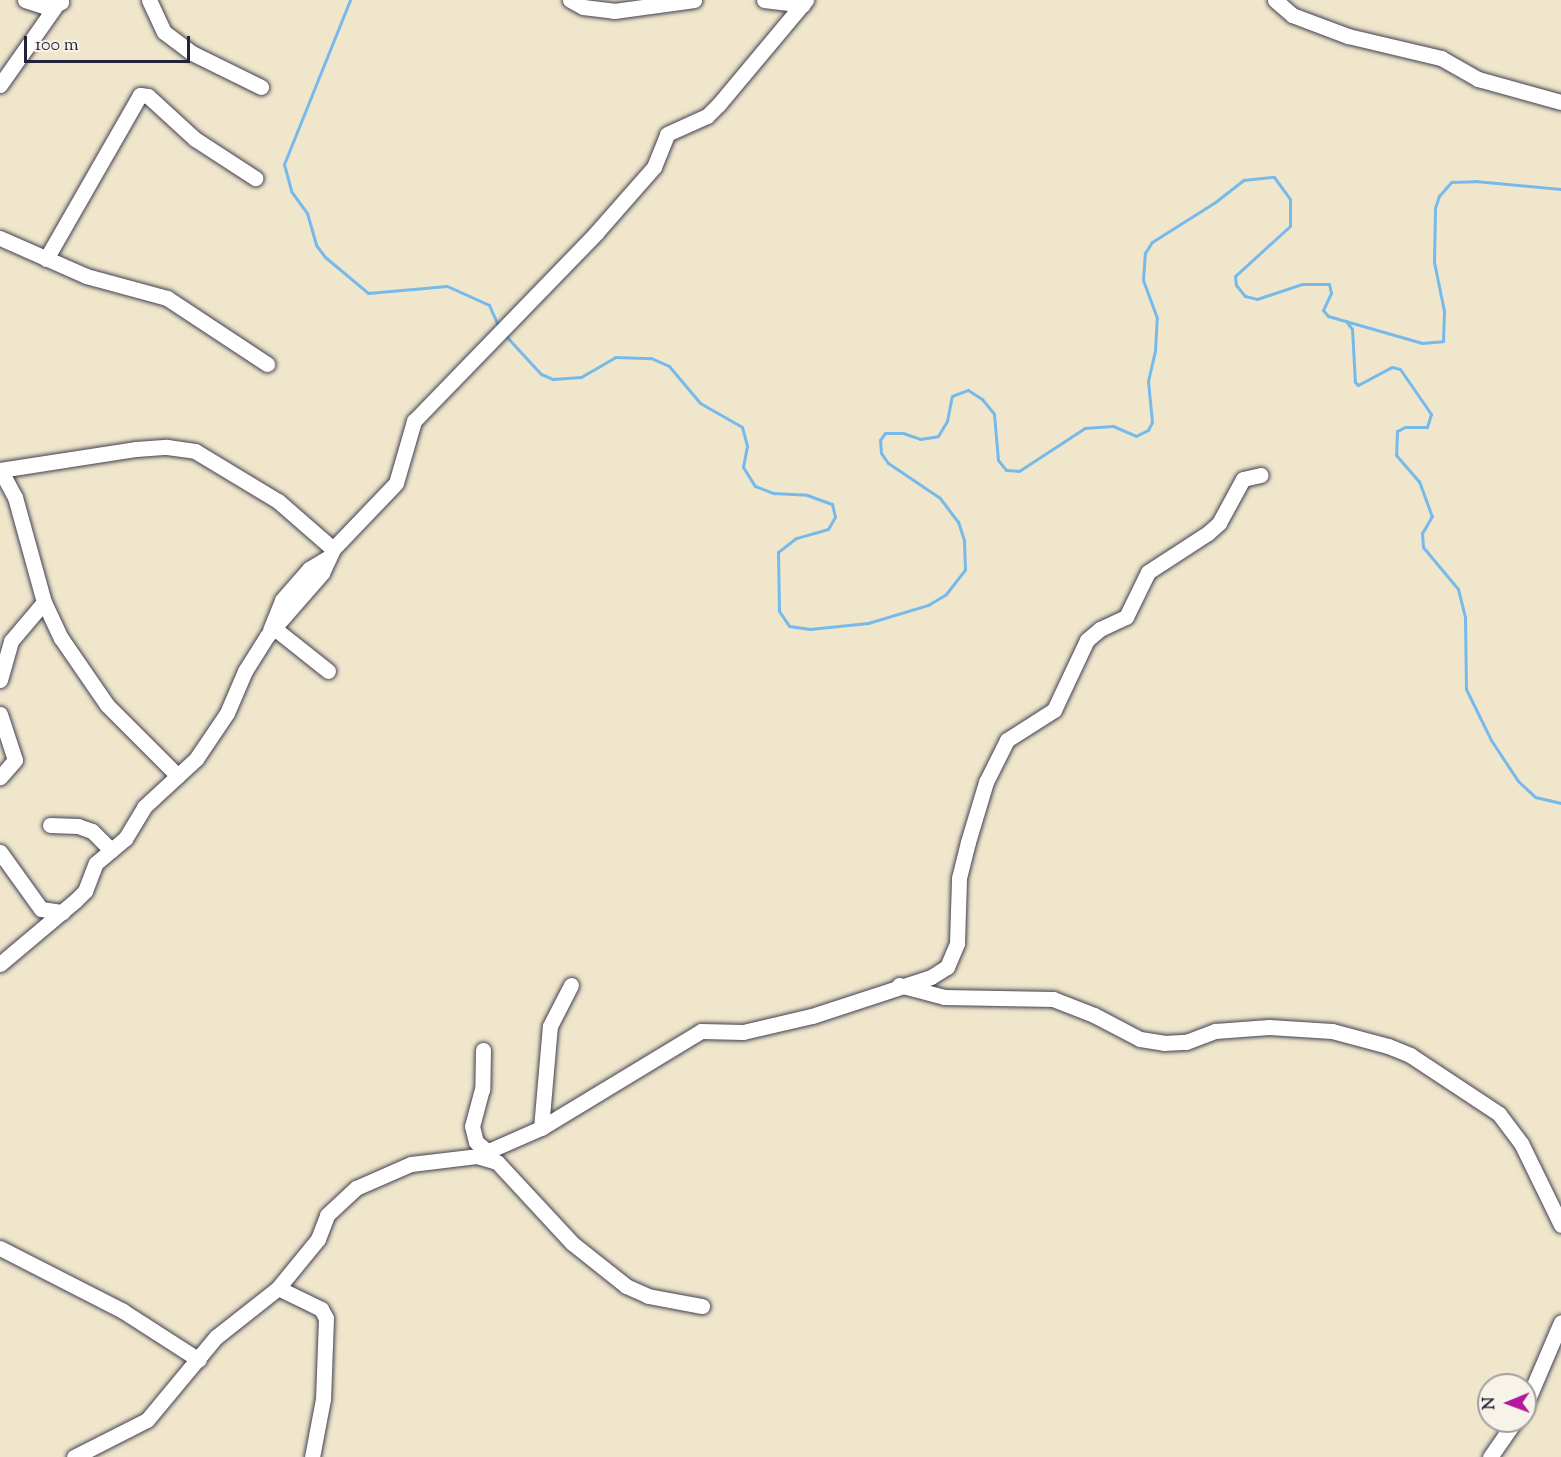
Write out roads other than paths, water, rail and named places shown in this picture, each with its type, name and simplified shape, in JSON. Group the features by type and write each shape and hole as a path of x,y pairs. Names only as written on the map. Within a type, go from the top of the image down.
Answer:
{"street":[{"path":"25,0 38,6 61,2"},
{"path":"149,0 157,23 169,37 261,87"},
{"path":"570,0 599,11 694,0"},
{"path":"764,0 804,2"},
{"path":"1275,0 1292,15 1348,36 1441,58 1478,79 1561,102"},
{"path":"0,85 61,2"},
{"path":"0,964 85,891 96,863 125,839 144,807 196,759 227,713 245,670 272,630 272,619 282,600 309,569 331,553 396,483 407,432 433,398 479,357 596,234 654,167 667,134 707,116 720,104 804,2"},
{"path":"46,259 140,95 148,96 195,139 255,178"},
{"path":"0,238 86,276 167,298 267,364"},
{"path":"178,776 107,705 83,675 44,602 15,498 1,470 136,449 167,447 195,451 278,501 331,553"},
{"path":"74,1457 147,1420 216,1337 278,1288 318,1239 327,1215 343,1196 411,1164 482,1154 541,1128 692,1035 711,1031 743,1032 837,1009 899,985 931,976 947,967 954,956 959,878 978,805 1007,740 1054,710 1087,640 1100,629 1126,617 1148,572 1208,533 1219,523 1246,476 1261,475"},
{"path":"0,680 11,640 44,602"},
{"path":"272,630 328,671"},
{"path":"0,714 15,760 0,777"},
{"path":"50,825 78,826 92,831 111,850"},
{"path":"0,852 41,909 63,912"},
{"path":"541,1128 550,1026 571,985"},
{"path":"899,985 944,997 1053,999 1094,1015 1140,1039 1164,1042 1186,1042 1215,1031 1269,1027 1332,1031 1388,1046 1410,1055 1499,1114 1521,1143 1561,1225"},
{"path":"483,1050 482,1089 472,1125 482,1154 497,1162 572,1243 626,1286 648,1296 702,1306"},
{"path":"0,1248 123,1311 199,1360"},
{"path":"278,1288 321,1309 326,1318 323,1399 312,1457"},
{"path":"1537,1378 1561,1322"},
{"path":"1490,1457 1507,1433"}],"waterway":[{"path":"350,0 284,164 291,191 307,213 316,245 325,257 368,293 447,286 489,305 498,325"},
{"path":"505,335 541,374 553,379 581,377 615,357 651,358 669,366 700,403 742,427 747,446 743,467 755,486 773,493 807,495 832,504 835,517 828,529 796,538 778,552 779,611 789,626 810,629 868,623 928,605 946,594 965,570 964,540 958,522 940,498 888,463 881,453 880,440 885,433 903,433 920,439 938,436 947,421 952,396 968,390 982,399 994,414 998,460 1006,470 1019,471 1085,428 1113,426 1136,436 1148,430 1152,422 1148,381 1155,351 1157,318 1143,280 1145,253 1152,242 1214,203 1243,180 1274,177 1290,199 1290,226 1235,276 1236,285 1245,296 1257,299 1302,284 1329,284 1331,293 1323,310 1328,316 1422,343 1443,341 1444,311 1434,262 1435,208 1439,196 1451,182 1475,181 1561,189"},
{"path":"1346,321 1352,329 1355,382 1358,385 1392,367 1400,369 1431,414 1427,427 1405,427 1397,431 1396,455 1419,481 1432,516 1422,533 1423,547 1458,589 1465,618 1466,689 1491,740 1518,781 1535,797 1561,803"}]}
